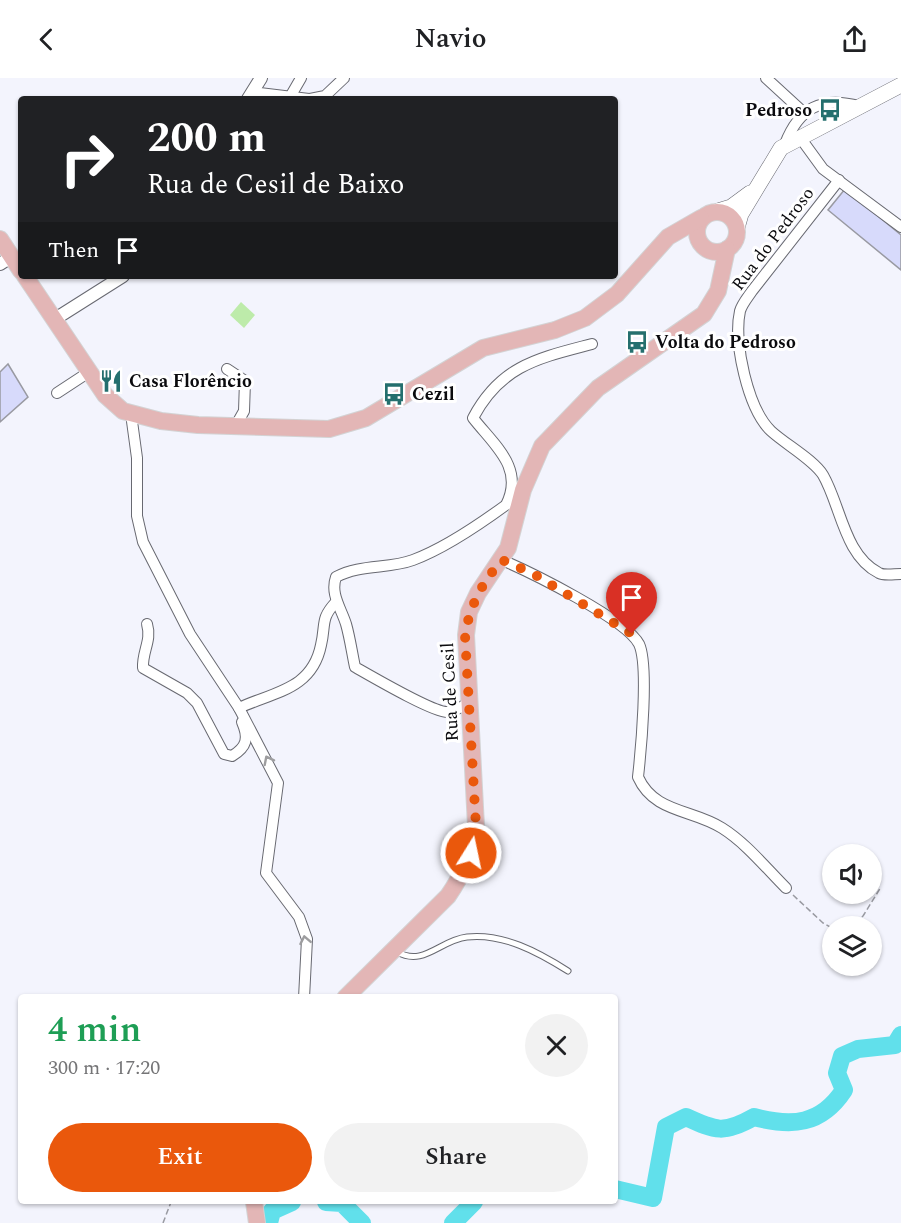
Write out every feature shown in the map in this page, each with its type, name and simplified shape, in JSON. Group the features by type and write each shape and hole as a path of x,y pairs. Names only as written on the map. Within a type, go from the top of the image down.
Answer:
{"main road":[{"path":"661,244 675,239 701,245 715,252 727,249 735,241 737,228 758,184 785,144 901,85"},
{"path":"27,279 111,402 131,414 174,423 314,430 340,428 358,422 483,348 555,330 585,318 617,294 668,237 701,218 743,200 758,184"},
{"path":"718,211 729,215 737,228"},
{"path":"701,218 696,230 701,245 711,260 718,291"},
{"path":"0,239 11,264"},
{"path":"718,291 727,249"},
{"name":"Rua de Cesil","path":"349,994 448,896 460,878 471,853 476,826 465,635 469,612 483,585 508,548 512,508 532,465 542,446 560,425 607,380 704,314 718,291"},
{"path":"255,1204 257,1223"}],"street":[{"path":"250,96 261,78"},
{"path":"291,96 301,78"},
{"path":"325,96 344,78"},
{"path":"766,78 803,112"},
{"path":"785,144 792,125 803,112 841,101 859,106"},
{"path":"799,136 823,169 901,227"},
{"name":"Rua do Pedroso","path":"839,180 752,291 740,310 741,365 745,382 762,420 770,430 822,473 850,540 868,565 880,574 901,574"},
{"path":"55,319 118,279"},
{"path":"470,702 460,708 445,712 401,693 355,667 345,622 336,602 336,577 347,571 413,560 512,508 514,476 510,465 473,417 486,394 502,379 537,358 592,344"},
{"path":"227,369 245,381 244,411 235,427"},
{"path":"57,393 89,372"},
{"path":"131,414 137,458 137,516 143,542 190,634 239,708 278,783 266,873 298,917 307,939 304,994"},
{"path":"502,560 532,573 632,634 643,656 638,777 643,788 652,798 669,807 719,826 733,836 786,888"},
{"path":"239,708 299,684 320,651 323,620 336,602"},
{"path":"147,624 150,635 148,647 142,659 143,668 188,693 197,703 218,747 224,754 232,756 246,743 246,733 237,712 239,708"}],"lane":[{"path":"395,951 404,956 418,957 455,939 484,937 528,947 568,971"}],"path":[{"path":"786,888 822,921"},
{"path":"163,1223 170,1204"}],"green space":[{"path":"241,302 255,315 244,328 230,315"}],"building":[{"path":"845,189 901,235 901,270 828,210"},
{"path":"8,364 28,397 0,422 0,372"}],"waterway":[{"path":"618,1190 653,1198 666,1127 686,1117 720,1129 735,1126 754,1117 781,1122 815,1117 835,1102 844,1090 837,1073 842,1056 858,1049 895,1045 901,1035"},
{"path":"269,1223 272,1211 288,1204"},
{"path":"343,1204 362,1223"},
{"path":"453,1223 472,1204"}],"place":[{"name":"Pedroso","path":"830,110"},
{"name":"Volta do Pedroso","path":"637,342"},
{"name":"Casa Florêncio","path":"111,381"},
{"name":"Cezil","path":"394,394"}],"route":[{"path":"471,853 476,826 475,785 465,635 469,612 488,577 502,560 532,573 632,634"}]}
